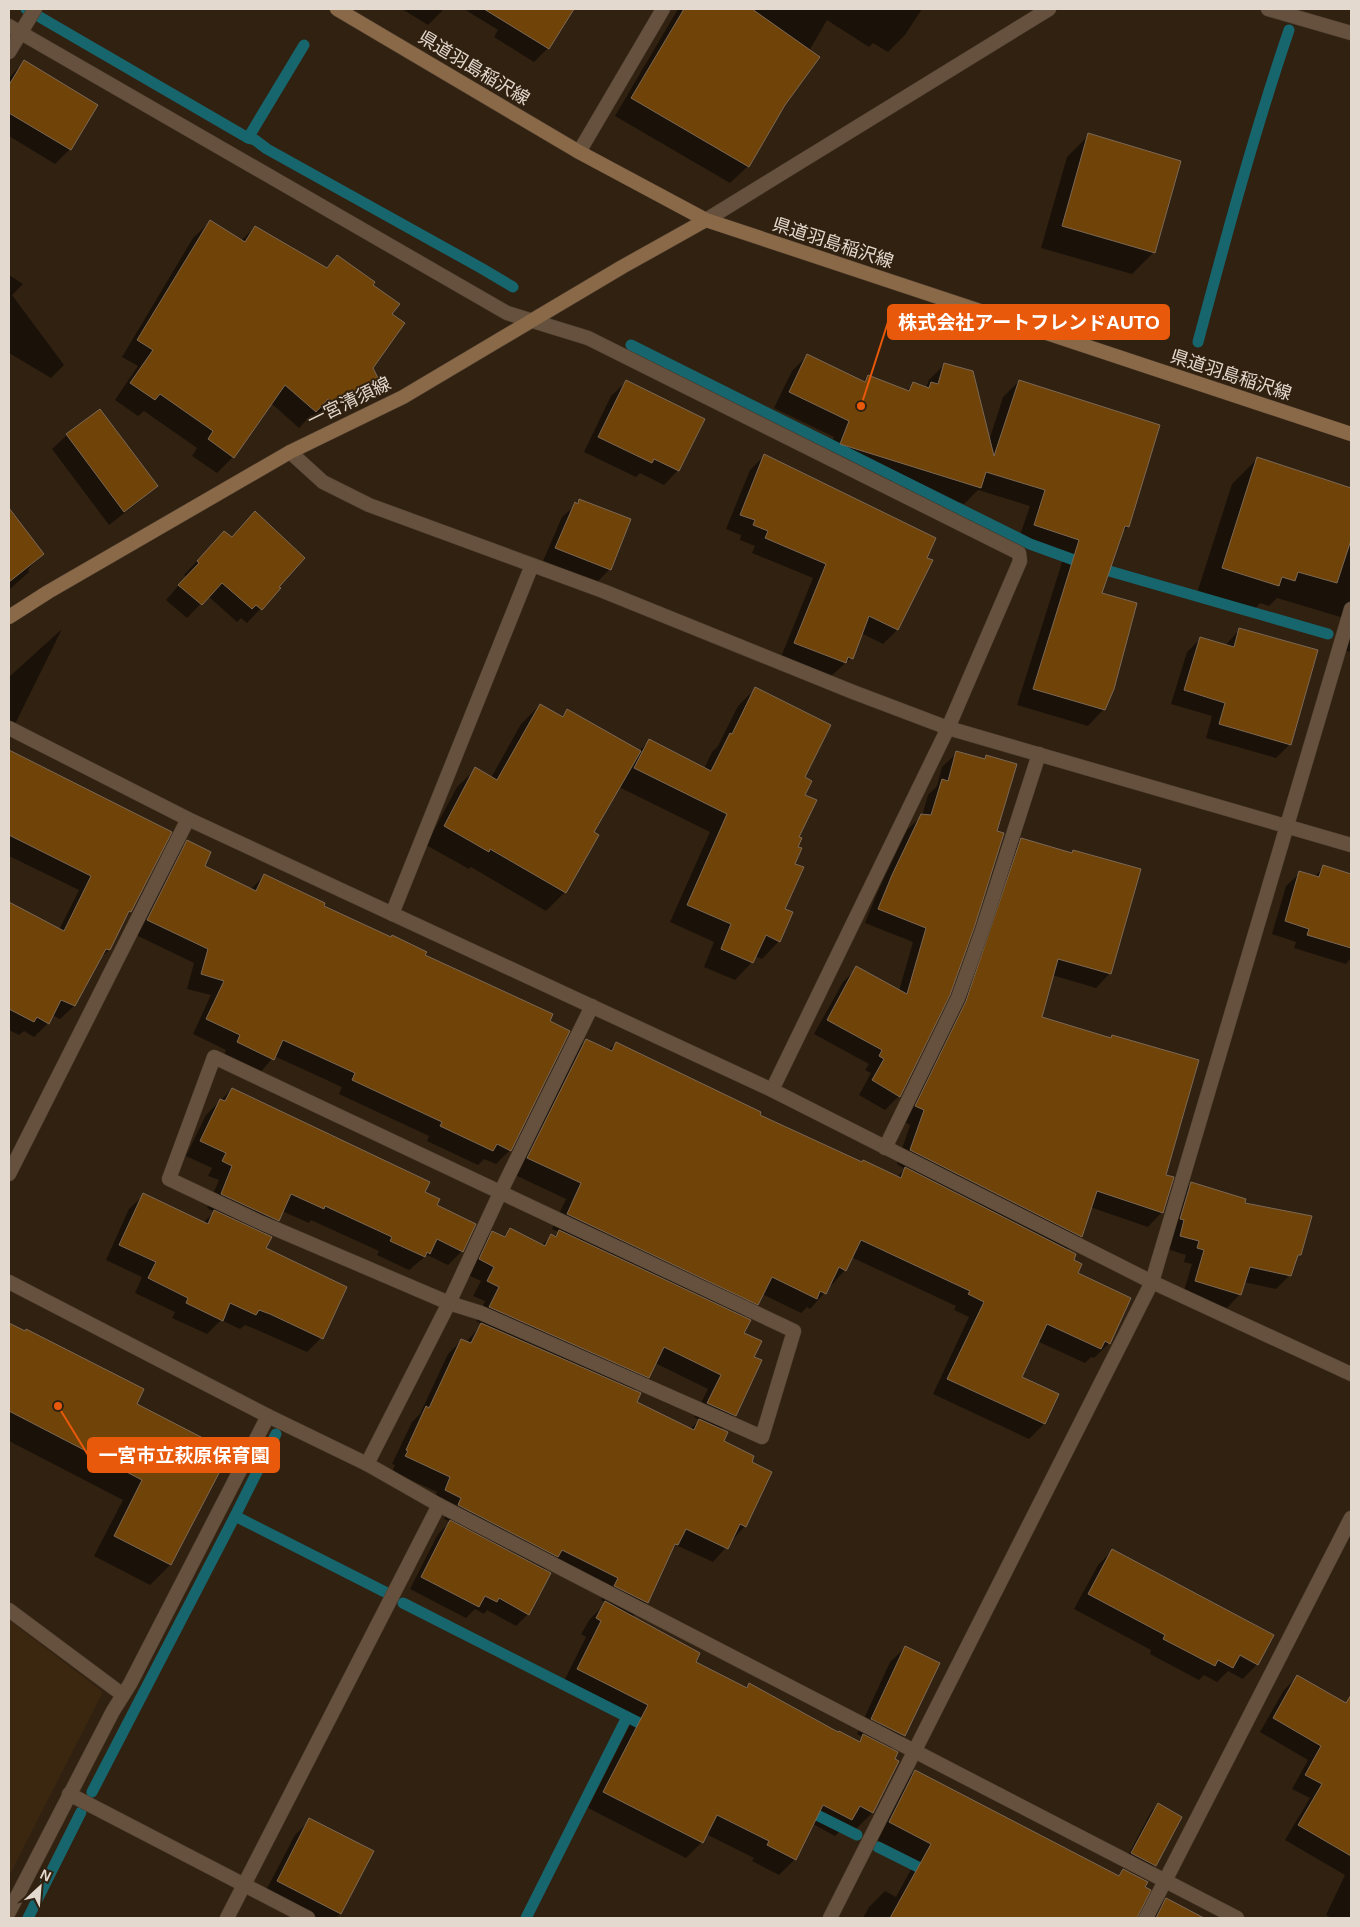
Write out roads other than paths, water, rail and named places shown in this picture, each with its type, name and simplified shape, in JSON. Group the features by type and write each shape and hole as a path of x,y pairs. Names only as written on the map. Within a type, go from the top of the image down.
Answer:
{"main road":[{"name":"県道羽島稲沢線","path":"337,9 579,152 706,220 1351,434"},
{"name":"一宮清須線","path":"9,617 48,592 290,452 403,396 622,267 706,220"}],"street":[{"path":"9,52 19,27 35,9"},
{"path":"579,152 663,9"},
{"path":"706,220 1049,9"},
{"path":"1268,9 1351,33"},
{"path":"19,27 507,313 588,338 1019,553 1020,561 948,728 772,1090"},
{"path":"290,452 323,482 369,505 603,591 843,688 948,728 1351,845"},
{"path":"392,914 532,565"},
{"path":"830,1918 1152,1282 1351,609"},
{"path":"9,728 188,819 772,1090 1152,1282 1351,1374"},
{"path":"885,1148 958,998 983,928 1039,754"},
{"path":"9,1174 188,819"},
{"path":"367,1464 449,1303 501,1191 592,1006"},
{"path":"214,1057 794,1331 762,1436 481,1314 449,1303 262,1223 169,1179 214,1057"},
{"path":"9,1282 268,1416 367,1464 439,1505 1237,1918"},
{"path":"9,1912 112,1710 123,1695 268,1416"},
{"path":"227,1918 439,1505"},
{"path":"1146,1918 1351,1518"},
{"path":"9,1610 123,1695"},
{"path":"69,1794 308,1918"}],"waterway":[{"path":"26,9 248,138 255,140 267,149 513,287"},
{"path":"1198,342 1252,146 1289,30"},
{"path":"248,138 304,45"},
{"path":"631,345 1030,544 1085,564 1328,634"},
{"path":"92,1792 276,1434"},
{"path":"235,1516 385,1592"},
{"path":"403,1603 651,1729"},
{"path":"526,1918 627,1717"},
{"path":"805,1809 857,1835"},
{"path":"28,1918 81,1812"},
{"path":"878,1847 930,1873"}],"place":[{"name":"株式会社アートフレンドAUTO","path":"861,406"},
{"name":"一宮市立萩原保育園","path":"58,1406"}]}
